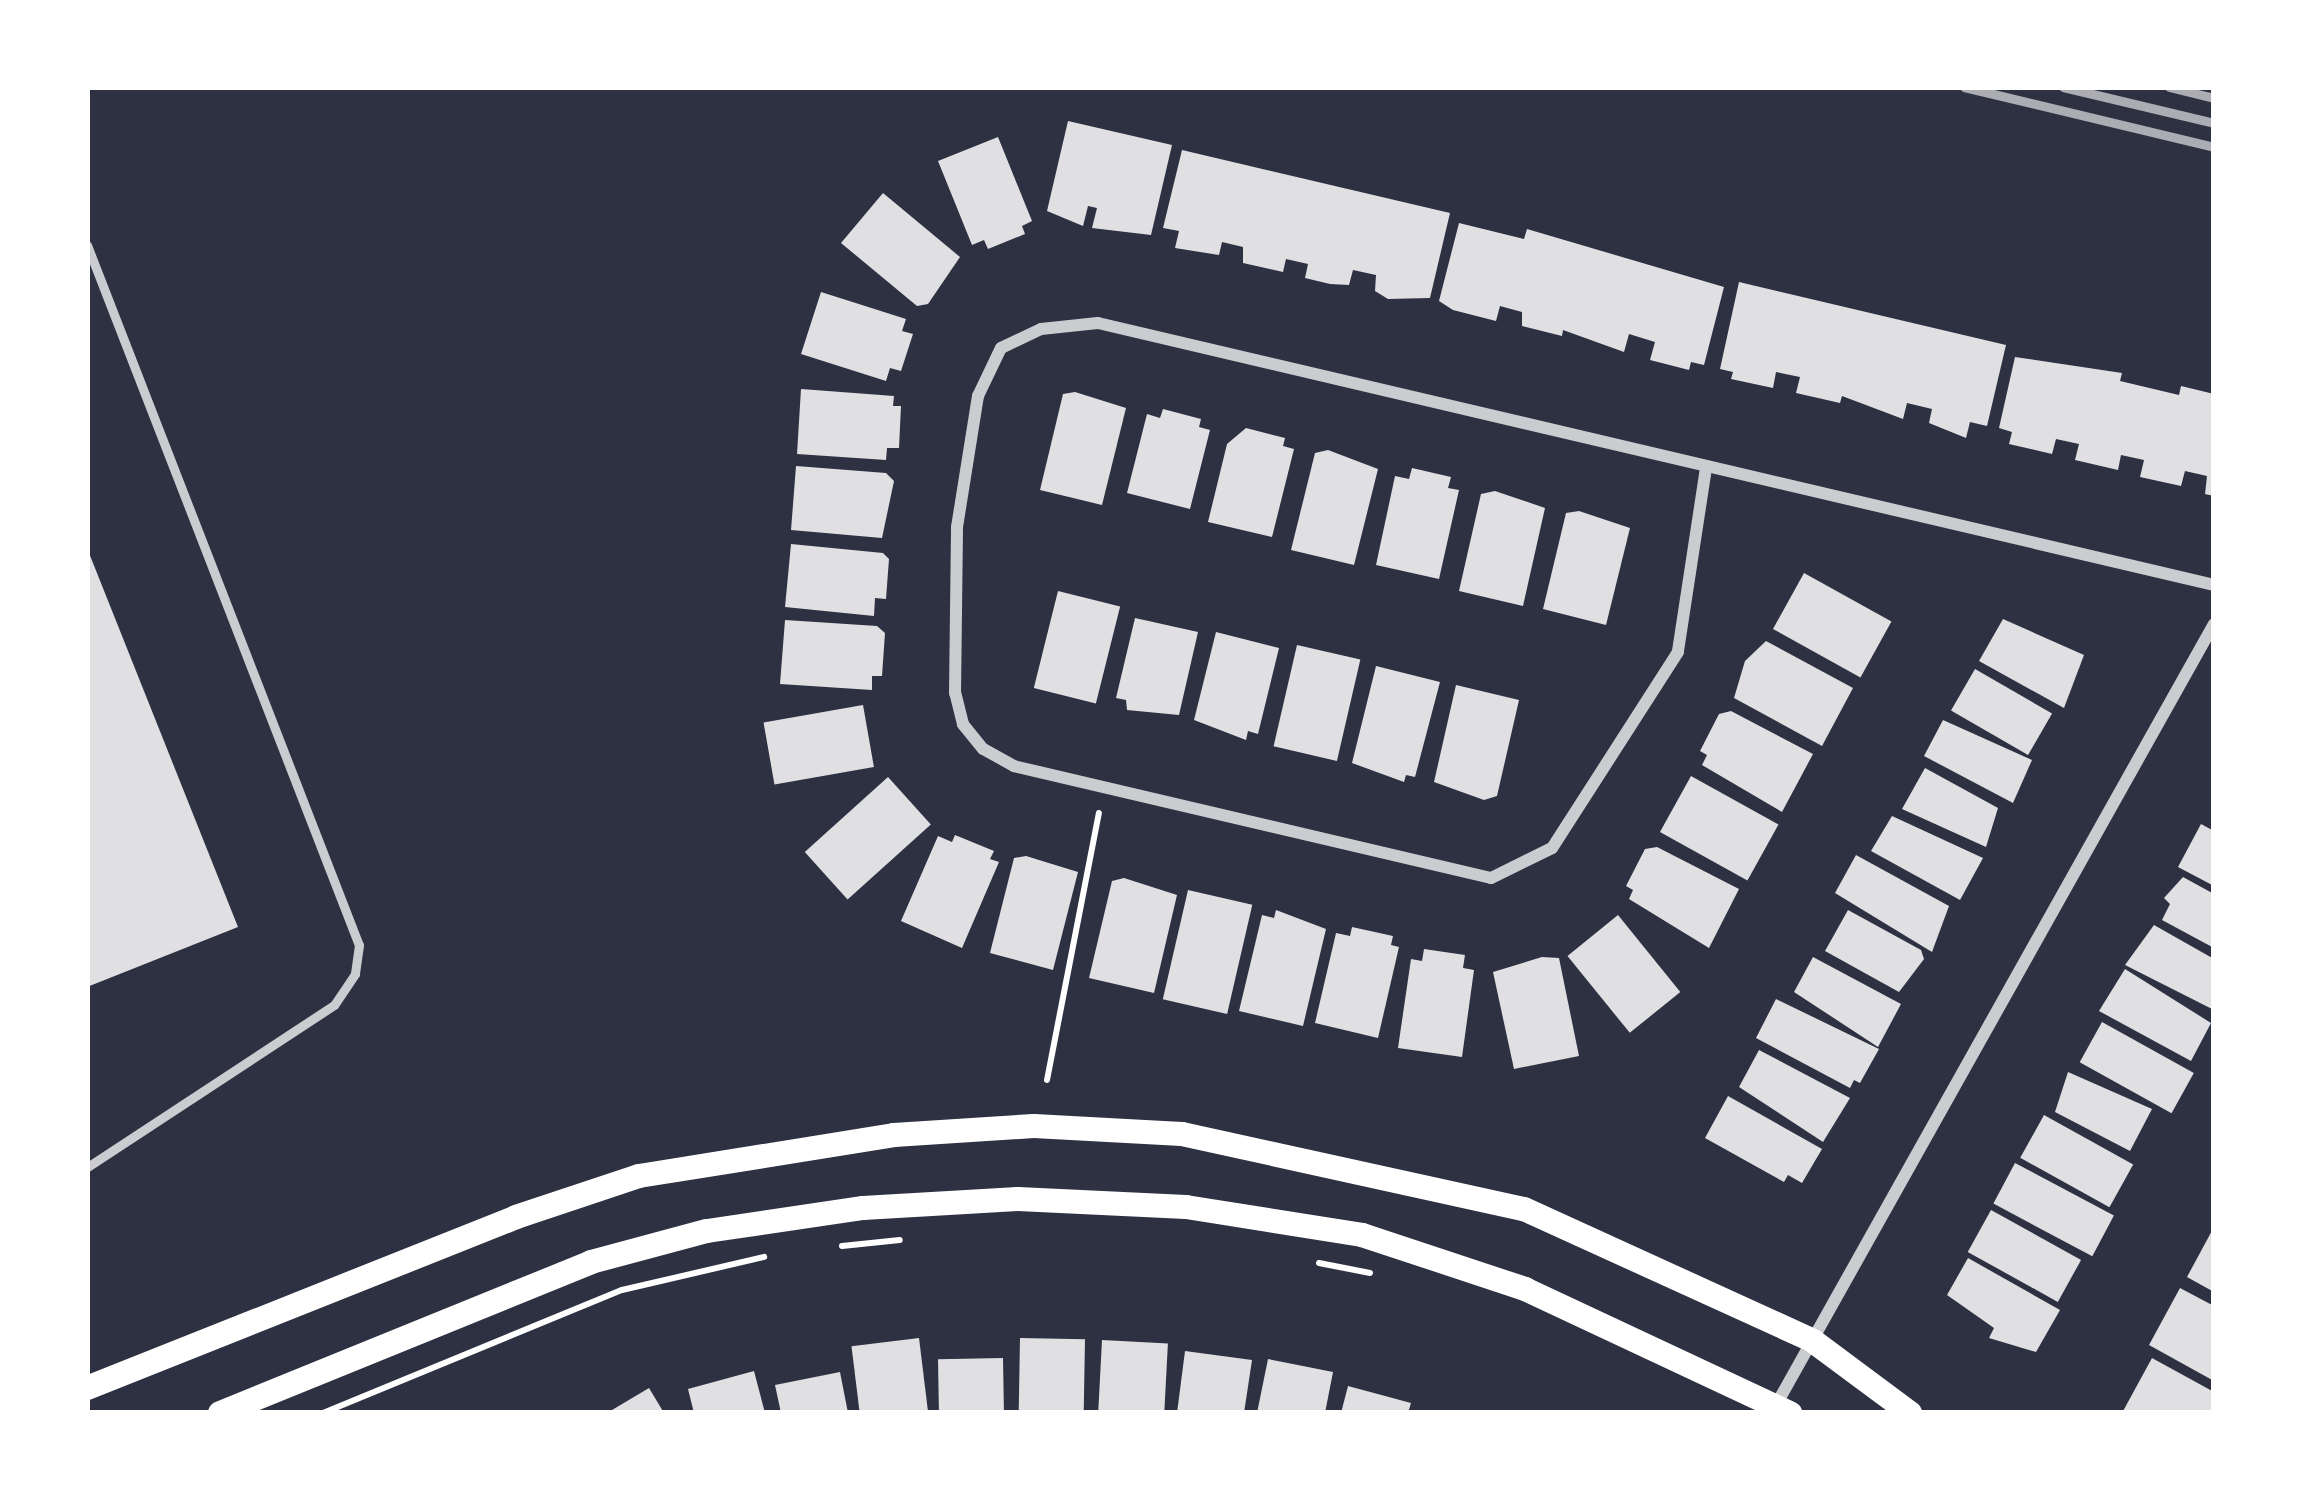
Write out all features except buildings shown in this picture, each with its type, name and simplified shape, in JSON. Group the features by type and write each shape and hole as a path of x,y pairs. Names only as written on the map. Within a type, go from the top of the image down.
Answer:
{"main road":[{"path":"87,1388 516,1216 639,1176 894,1135 1034,1126 1182,1134 1524,1209 1814,1341 1910,1413"},
{"path":"220,1413 591,1262 774,1221 1018,1198 1186,1208 1362,1235 1525,1289 1783,1409"}],"street":[{"path":"1706,468 1678,652 1552,848 1529,864 1491,878 1014,766 983,748 963,724 955,693 957,527 978,396 1001,348 1041,329 1098,323 2214,585"},
{"path":"1783,1409 1814,1341 2214,624"}],"lane":[{"path":"87,245 359,945 355,974 334,1005 87,1167"}],"path":[{"path":"1047,1080 1104,786"},
{"path":"834,1246 918,1238"},
{"path":"323,1413 622,1290 771,1256"},
{"path":"1299,1258 1385,1276"}],"railway":[{"path":"1964,87 2214,147"},
{"path":"2063,87 2214,123"},
{"path":"2169,87 2214,98"}]}
